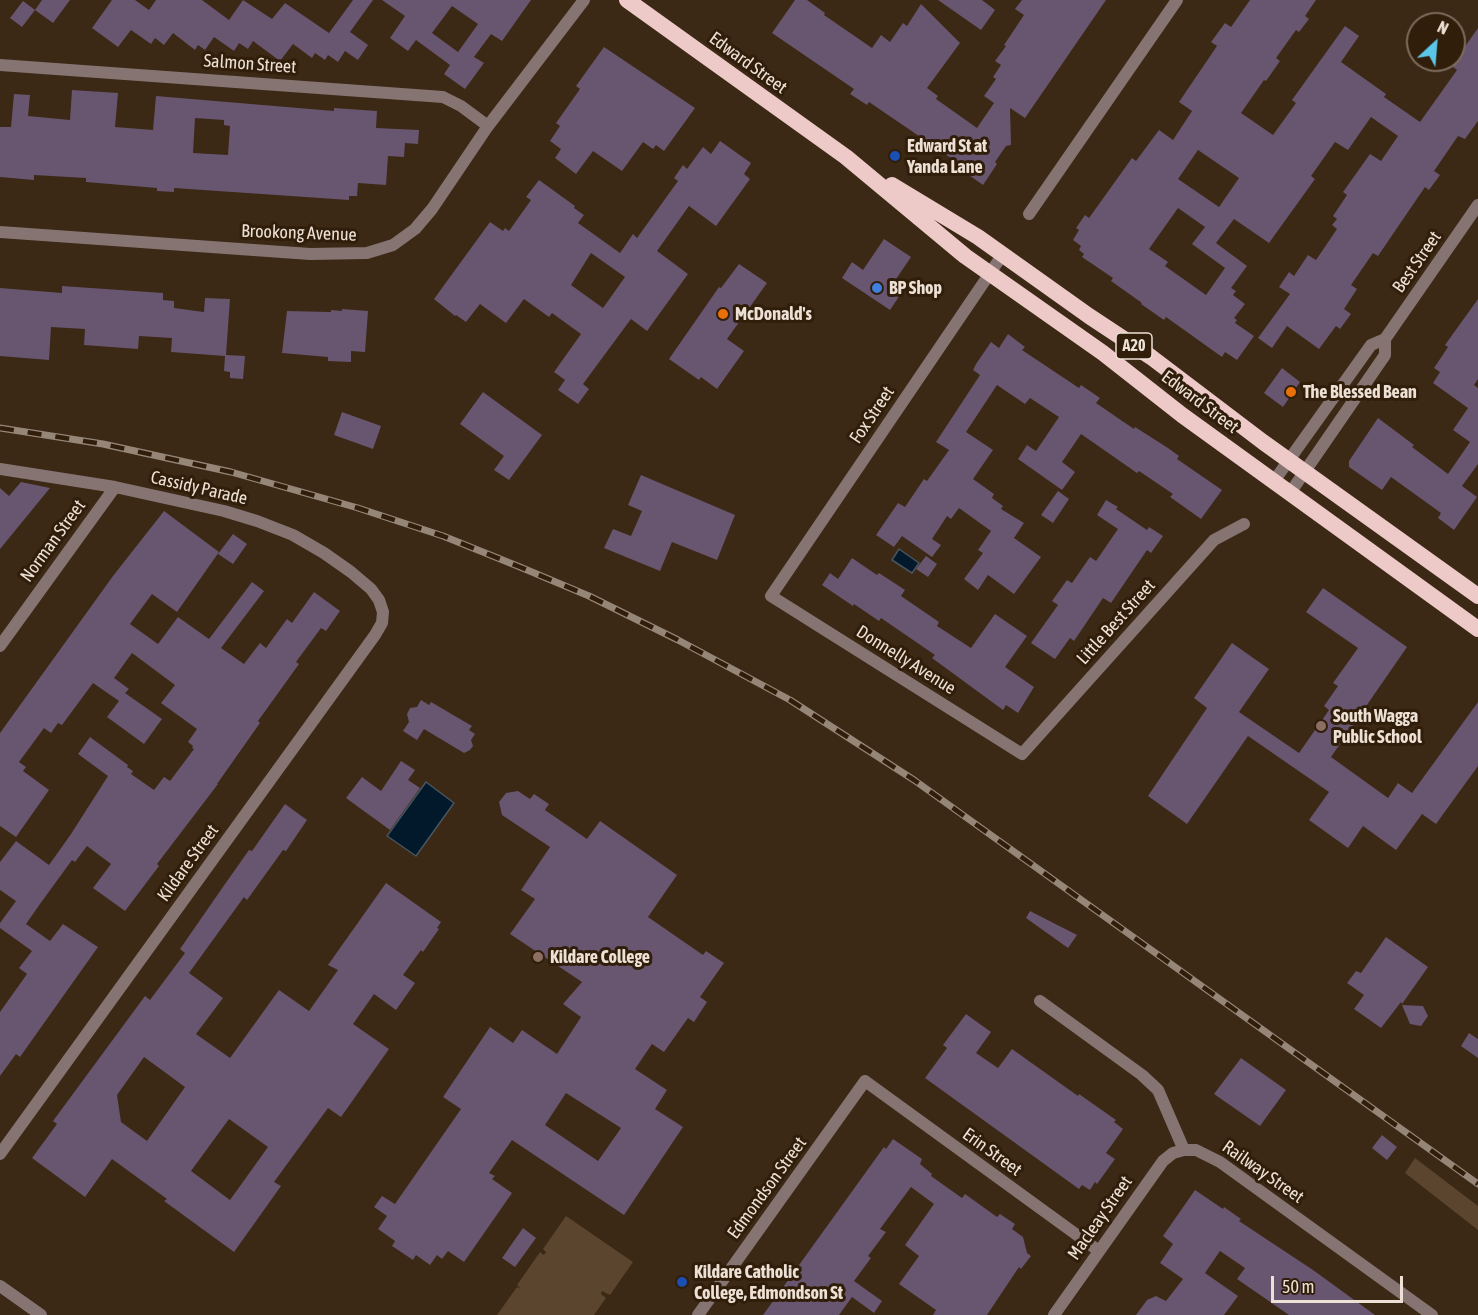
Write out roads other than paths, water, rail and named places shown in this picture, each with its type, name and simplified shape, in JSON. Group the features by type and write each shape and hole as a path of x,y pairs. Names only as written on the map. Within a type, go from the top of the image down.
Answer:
{"highway":[{"name":"Edward Street","path":"627,0 846,157 965,256 1103,353 1182,415 1478,629"},
{"name":"Edward Street","path":"846,157 973,233 1151,357 1478,596"}],"street":[{"name":"Brookong Avenue","path":"0,232 310,254 367,253 393,245 415,229 432,209 488,126 584,0"},
{"path":"1029,214 1178,0"},
{"name":"Salmon Street","path":"0,65 443,97 461,106 488,126"},
{"name":"Best Street","path":"1274,481 1371,345 1385,339 1478,205"},
{"name":"Fox Street","path":"771,596 1003,254"},
{"name":"Best Street","path":"1290,493 1385,356 1385,339"},
{"name":"Cassidy Parade","path":"0,469 115,487 224,511 257,521 293,535 324,553 371,589"},
{"name":"Norman Street","path":"0,646 115,487"},
{"name":"Little Best Street","path":"1022,754 1214,540 1244,524"},
{"name":"Kildare Street","path":"0,1154 375,635 382,623 383,612 379,600 371,589"},
{"name":"Donnelly Avenue","path":"771,596 1022,754"},
{"path":"1040,1001 1143,1075 1158,1090 1184,1150"},
{"name":"Erin Street","path":"865,1082 1100,1251"},
{"name":"Edmondson Street","path":"698,1315 865,1082"},
{"name":"Macleay Street","path":"1053,1315 1163,1161 1173,1153 1184,1150"},
{"name":"Railway Street","path":"1184,1150 1196,1150 1220,1162 1432,1315"},
{"path":"0,1286 41,1315"}],"water":[{"path":"899,549 919,563 912,573 892,560"},
{"path":"426,782 454,803 416,856 387,836"}],"railway":[{"path":"0,428 103,444 231,472 358,508 443,536 520,567 589,596 678,640 790,700 914,780 1478,1184"}],"place":[{"name":"Edward St at Yanda Lane","path":"895,156"},
{"name":"BP Shop","path":"877,288"},
{"name":"McDonald's","path":"723,314"},
{"name":"The Blessed Bean","path":"1291,392"},
{"name":"South Wagga Public School","path":"1321,726"},
{"name":"Kildare College","path":"538,957"},
{"name":"Kildare Catholic College, Edmondson St","path":"682,1282"}]}
